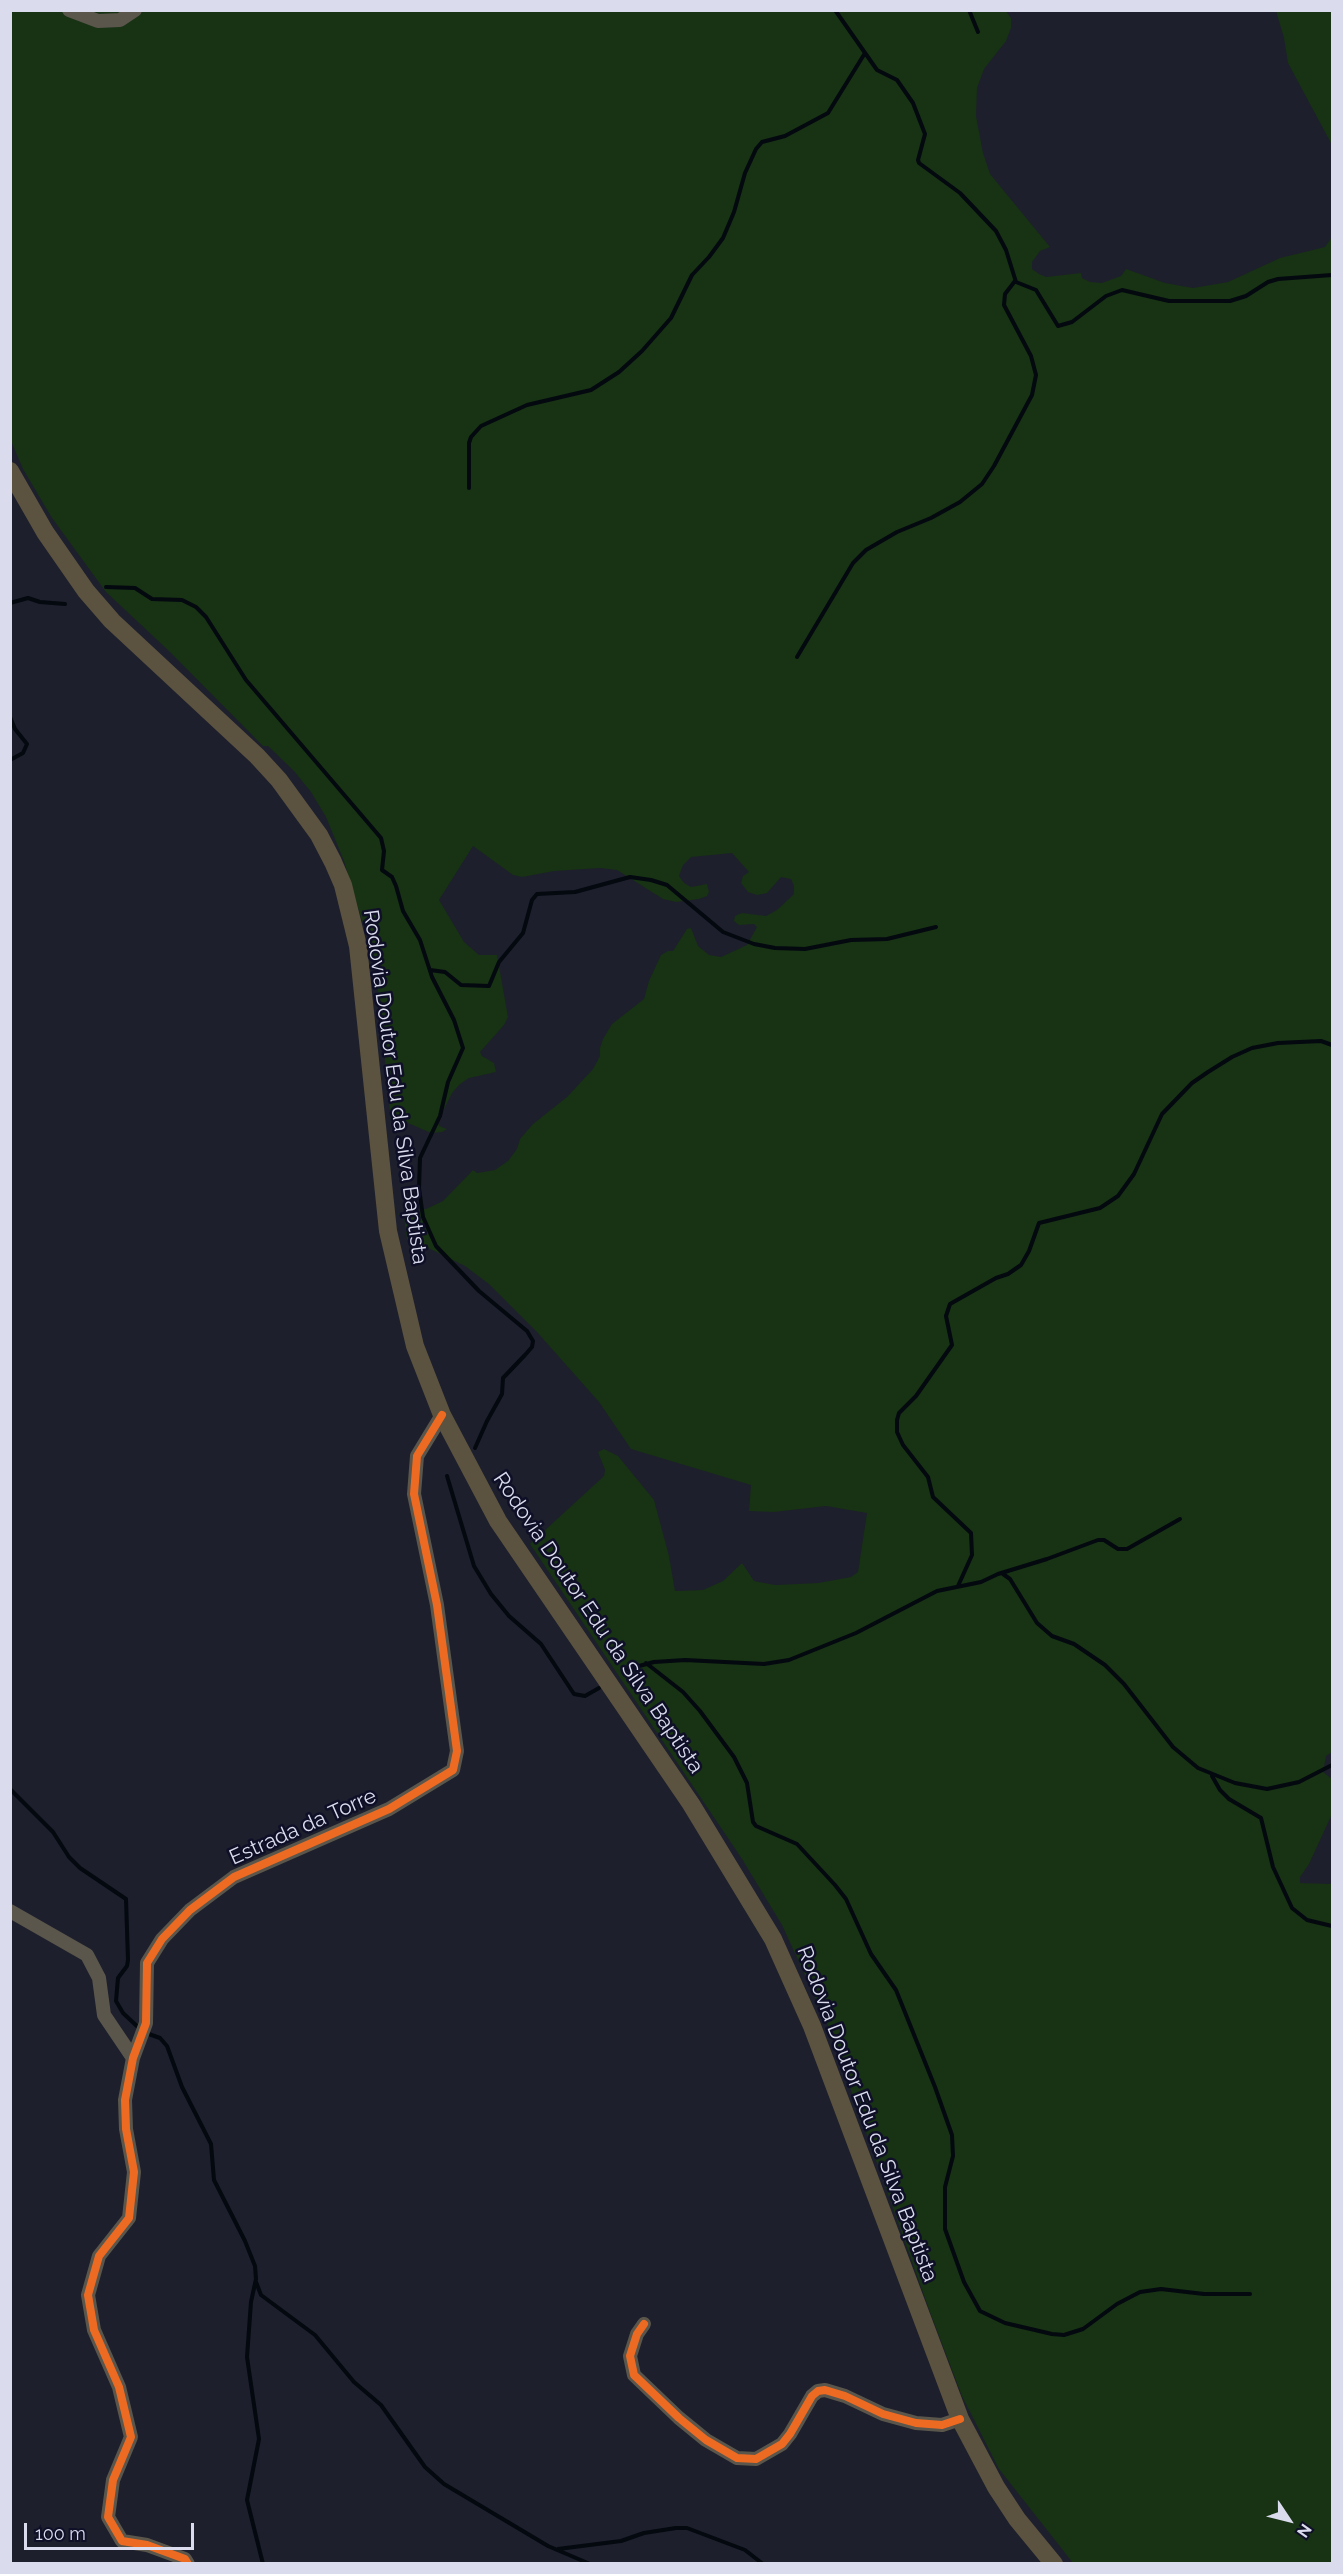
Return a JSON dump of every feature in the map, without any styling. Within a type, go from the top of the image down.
[{"type":"main road","name":"Rodovia Doutor Edu da Silva Baptista","points":[[10,471],[45,532],[86,591],[112,621],[272,772],[319,834],[333,862],[343,885],[358,946],[388,1231],[415,1346],[442,1415],[498,1521],[692,1804],[773,1939],[812,2025],[960,2419],[996,2487],[1017,2519],[1054,2564]]},
{"type":"street","points":[[69,10],[98,21],[120,20],[135,10]]},
{"type":"street","name":"Estrada da Torre","points":[[188,2564],[185,2559],[147,2545],[122,2541],[108,2517],[113,2480],[131,2437],[119,2387],[94,2330],[88,2295],[99,2256],[129,2217],[134,2172],[126,2128],[125,2100],[133,2058],[145,2029],[147,1964],[162,1939],[190,1910],[234,1877],[389,1809],[453,1770],[457,1751],[437,1605],[414,1494],[417,1456],[442,1415]]},
{"type":"street","points":[[10,1911],[87,1955],[99,1978],[104,2015],[133,2058]]},
{"type":"street","points":[[644,2324],[637,2334],[630,2356],[634,2375],[706,2440],[738,2458],[756,2459],[782,2444],[812,2396],[818,2391],[825,2390],[845,2396],[883,2414],[916,2423],[942,2425],[960,2419]]},
{"type":"green space","points":[[11,11],[1006,11],[1011,18],[1011,28],[1006,41],[984,69],[977,88],[976,116],[983,153],[990,174],[1050,247],[1040,251],[1032,262],[1032,269],[1039,274],[1046,277],[1081,273],[1082,278],[1090,282],[1102,283],[1121,276],[1126,269],[1165,283],[1193,288],[1228,282],[1280,258],[1325,247],[1332,237],[1332,1752],[1326,1756],[1323,1772],[1332,1779],[1332,1814],[1309,1864],[1300,1877],[1300,1883],[1332,1884],[1332,2563],[1073,2563],[999,2469],[962,2396],[827,2023],[782,1925],[742,1859],[530,1544],[604,1476],[605,1470],[598,1452],[604,1449],[618,1456],[654,1500],[669,1556],[675,1591],[703,1590],[723,1581],[742,1563],[754,1581],[775,1585],[818,1583],[851,1577],[858,1572],[867,1513],[826,1506],[774,1512],[749,1511],[751,1485],[631,1449],[599,1402],[536,1331],[489,1284],[465,1266],[412,1240],[407,1240],[404,1217],[397,1214],[426,1209],[443,1201],[473,1170],[477,1173],[495,1170],[508,1161],[517,1149],[520,1139],[533,1124],[567,1097],[593,1069],[600,1056],[603,1039],[612,1024],[644,999],[649,981],[661,955],[673,951],[687,929],[691,928],[698,946],[709,955],[721,957],[747,945],[757,927],[754,924],[739,925],[734,921],[735,916],[742,913],[766,916],[777,910],[794,894],[791,879],[781,877],[767,893],[757,895],[748,892],[741,883],[743,876],[749,872],[732,853],[691,857],[683,865],[679,876],[691,887],[707,884],[709,892],[707,896],[699,899],[676,902],[663,899],[617,870],[600,868],[554,871],[522,877],[513,875],[473,846],[439,900],[464,942],[479,955],[497,955],[508,1017],[504,1025],[480,1052],[482,1056],[494,1063],[496,1072],[469,1078],[460,1084],[452,1093],[438,1121],[439,1126],[447,1129],[442,1132],[431,1133],[401,1120],[391,1121],[376,970],[369,926],[362,921],[344,861],[326,817],[311,792],[294,771],[268,746],[263,746],[170,652],[106,592],[52,518],[23,469],[11,441]]},
{"type":"green space","points":[[1276,11],[1332,11],[1332,145],[1288,63]]},
{"type":"waterway","points":[[835,10],[877,70],[897,80],[913,103],[925,134],[919,163],[960,193],[996,231],[1006,250],[1016,282],[1036,290],[1058,326],[1072,322],[1106,296],[1122,290],[1169,301],[1230,301],[1246,296],[1268,282],[1278,279],[1332,275]]},
{"type":"waterway","points":[[969,10],[978,32]]},
{"type":"waterway","points":[[469,488],[469,443],[471,437],[481,426],[527,405],[591,390],[619,372],[642,351],[671,318],[692,275],[723,238],[734,212],[745,173],[756,149],[762,142],[785,136],[828,113],[865,53]]},
{"type":"waterway","points":[[797,657],[853,563],[866,550],[897,532],[931,518],[960,502],[982,484],[994,466],[1032,395],[1036,375],[1031,356],[1004,305],[1005,294],[1015,281]]},
{"type":"waterway","points":[[106,587],[135,588],[152,599],[182,600],[196,607],[206,617],[246,680],[381,838],[384,851],[382,870],[392,877],[403,911],[420,940],[432,977],[454,1020],[463,1048],[448,1082],[440,1116],[420,1158],[419,1188],[423,1217],[436,1246],[479,1291],[527,1331],[533,1341],[532,1347],[503,1378],[502,1394],[475,1448]]},
{"type":"waterway","points":[[10,603],[28,598],[40,602],[65,604]]},
{"type":"waterway","points":[[10,717],[15,729],[27,744],[23,753],[10,760]]},
{"type":"waterway","points":[[430,970],[445,972],[461,985],[489,986],[499,962],[523,933],[532,900],[537,894],[575,892],[630,877],[667,885],[723,932],[754,944],[775,948],[805,949],[851,940],[887,939],[936,927]]},
{"type":"waterway","points":[[958,1586],[972,1555],[971,1533],[933,1497],[928,1477],[903,1445],[897,1432],[899,1413],[916,1396],[952,1345],[946,1316],[950,1304],[1021,1265],[1029,1251],[1039,1223],[1100,1208],[1118,1196],[1134,1174],[1162,1114],[1192,1083],[1208,1072],[1252,1048],[1278,1043],[1321,1041],[1332,1045]]},
{"type":"waterway","points":[[447,1476],[474,1566],[491,1594],[509,1616],[541,1644],[574,1694],[585,1696],[599,1688]]},
{"type":"waterway","points":[[624,1670],[654,1662],[685,1660],[764,1664],[789,1660],[856,1633],[937,1591],[981,1582],[1098,1540],[1104,1540],[1118,1549],[1127,1549],[1180,1519]]},
{"type":"waterway","points":[[1003,1574],[1010,1579],[1037,1623],[1052,1636],[1074,1644],[1105,1665],[1124,1684],[1173,1747],[1198,1768],[1235,1783],[1267,1789],[1299,1782],[1332,1765]]},
{"type":"waterway","points":[[646,1663],[683,1692],[734,1757],[747,1783],[753,1822],[756,1826],[797,1844],[846,1899],[871,1954],[896,1990],[952,2135],[953,2156],[945,2187],[945,2229],[964,2282],[980,2311],[1005,2323],[1064,2335],[1083,2329],[1117,2304],[1140,2292],[1161,2289],[1204,2294],[1250,2294]]},
{"type":"waterway","points":[[1212,1776],[1220,1790],[1229,1799],[1261,1818],[1273,1867],[1292,1908],[1307,1920],[1332,1926]]},
{"type":"waterway","points":[[10,1789],[53,1832],[69,1857],[80,1868],[126,1899],[128,1960],[127,1966],[118,1978],[116,2001],[123,2013],[140,2029]]},
{"type":"waterway","points":[[146,2033],[160,2038],[167,2046],[182,2087],[211,2144],[214,2180],[255,2266],[256,2279],[251,2302],[247,2357],[259,2439],[247,2500],[263,2564]]},
{"type":"waterway","points":[[256,2282],[261,2295],[315,2335],[354,2382],[381,2405],[425,2467],[444,2484],[548,2546],[590,2564]]},
{"type":"waterway","points":[[558,2549],[621,2541],[644,2533],[687,2528],[745,2550],[763,2564]]},
{"type":"cycle path","points":[[188,2564],[185,2559],[147,2545],[122,2541],[108,2517],[113,2480],[131,2437],[119,2387],[94,2330],[88,2295],[99,2256],[129,2218],[134,2172],[126,2129],[125,2100],[133,2058],[146,2023],[147,1963],[162,1939],[190,1910],[234,1877],[389,1809],[453,1770],[457,1751],[437,1605],[414,1494],[417,1456],[442,1415]]},
{"type":"cycle path","points":[[644,2324],[637,2334],[630,2356],[634,2375],[706,2440],[737,2458],[756,2459],[782,2444],[812,2396],[818,2391],[825,2390],[845,2396],[883,2414],[916,2423],[942,2425],[960,2419]]}]
